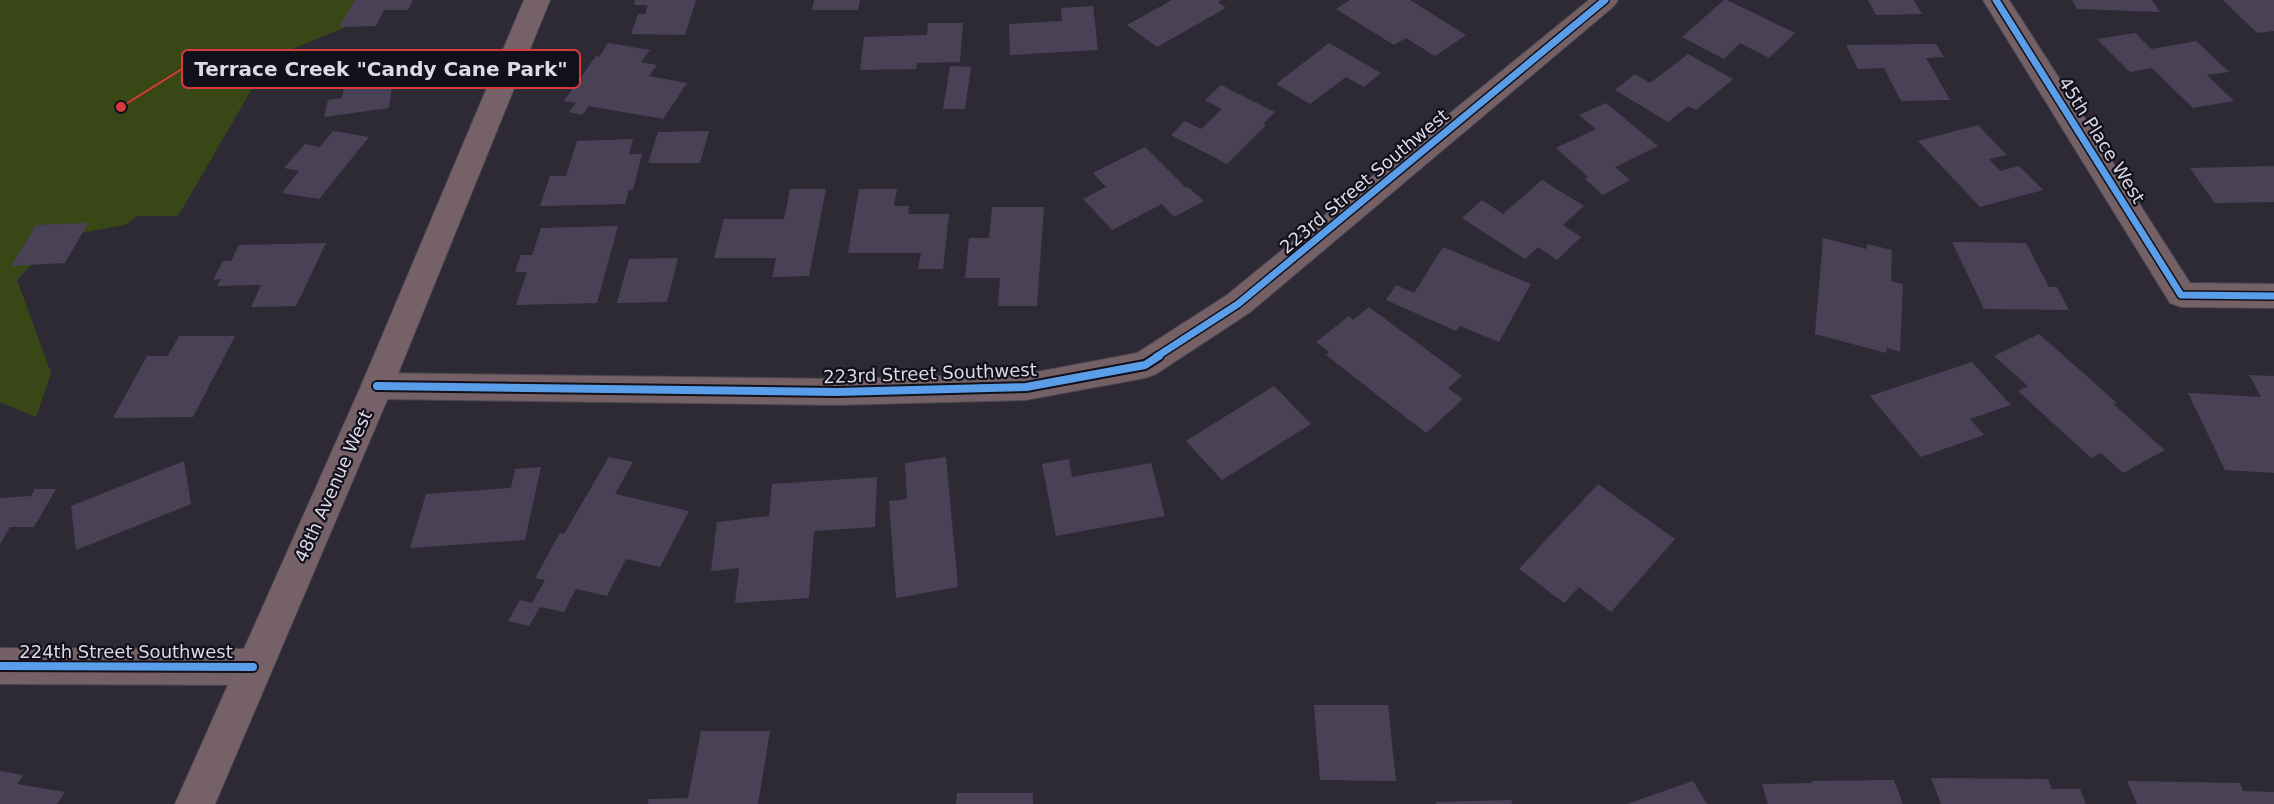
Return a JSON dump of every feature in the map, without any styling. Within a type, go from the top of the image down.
[{"type":"main road","name":"48th Avenue West","points":[[195,804],[377,386],[537,0]]},
{"type":"street","name":"223rd Street Southwest","points":[[377,386],[837,393],[1026,387],[1145,365],[1238,304],[1605,0]]},
{"type":"street","name":"45th Place West","points":[[1996,0],[2181,295],[2274,296]]},
{"type":"street","name":"224th Street Southwest","points":[[0,666],[253,667]]},
{"type":"green space","points":[[0,0],[360,0],[351,25],[270,58],[178,216],[137,216],[125,225],[58,237],[17,280],[51,373],[36,417],[0,402]]},
{"type":"building","points":[[355,0],[413,0],[408,10],[384,10],[376,26],[339,27]]},
{"type":"building","points":[[635,0],[696,0],[685,35],[631,34],[638,14],[645,14],[648,5],[634,5]]},
{"type":"building","points":[[814,0],[860,0],[858,10],[812,10]]},
{"type":"building","points":[[1172,0],[1222,0],[1218,2],[1226,8],[1157,47],[1127,25]]},
{"type":"building","points":[[1350,0],[1410,0],[1466,35],[1435,56],[1406,38],[1394,45],[1336,9]]},
{"type":"building","points":[[1724,0],[1795,33],[1769,58],[1740,43],[1724,59],[1682,37]]},
{"type":"building","points":[[1868,0],[1914,0],[1922,14],[1876,15]]},
{"type":"building","points":[[2072,0],[2152,0],[2160,12],[2077,9]]},
{"type":"building","points":[[2223,0],[2274,0],[2274,31],[2257,33]]},
{"type":"building","points":[[1093,6],[1098,50],[1010,55],[1009,24],[1062,21],[1061,8]]},
{"type":"building","points":[[928,23],[963,23],[960,62],[917,63],[916,69],[860,70],[864,37],[927,35]]},
{"type":"building","points":[[2135,33],[2151,49],[2196,41],[2229,72],[2207,75],[2234,101],[2193,108],[2152,68],[2130,72],[2097,39]]},
{"type":"building","points":[[608,43],[650,50],[641,62],[657,65],[649,76],[687,83],[663,119],[589,106],[582,115],[569,112],[576,103],[564,101]]},
{"type":"building","points":[[1329,43],[1381,73],[1364,87],[1346,77],[1310,104],[1276,84]]},
{"type":"building","points":[[1936,44],[1944,57],[1926,58],[1950,100],[1901,101],[1884,68],[1858,69],[1846,45]]},
{"type":"building","points":[[397,52],[389,108],[324,117],[328,100],[342,98],[349,59]]},
{"type":"building","points":[[1688,54],[1733,79],[1696,110],[1688,106],[1668,122],[1615,90],[1635,74],[1650,83]]},
{"type":"building","points":[[950,66],[971,67],[965,109],[943,109]]},
{"type":"building","points":[[1221,85],[1275,112],[1263,124],[1266,125],[1227,164],[1171,135],[1185,121],[1201,129],[1222,109],[1205,100]]},
{"type":"building","points":[[1606,103],[1658,146],[1615,167],[1630,180],[1603,195],[1585,179],[1588,177],[1556,148],[1596,129],[1579,115]]},
{"type":"building","points":[[1978,125],[2007,155],[1989,159],[2000,171],[2019,166],[2043,190],[1980,207],[1918,141]]},
{"type":"building","points":[[333,131],[369,137],[319,199],[282,193],[299,171],[284,168],[305,144],[320,147]]},
{"type":"building","points":[[709,131],[700,163],[648,163],[658,132]]},
{"type":"building","points":[[633,139],[629,154],[642,154],[633,190],[629,190],[625,204],[540,206],[550,176],[566,176],[577,141]]},
{"type":"building","points":[[1145,147],[1186,188],[1188,187],[1204,201],[1174,217],[1162,204],[1112,230],[1083,199],[1106,187],[1093,173]]},
{"type":"building","points":[[2274,166],[2274,202],[2215,203],[2190,168]]},
{"type":"building","points":[[1542,180],[1584,206],[1563,225],[1581,237],[1557,260],[1538,247],[1525,259],[1462,218],[1482,200],[1503,214]]},
{"type":"building","points":[[790,189],[826,189],[809,276],[772,277],[776,258],[714,258],[724,219],[784,219]]},
{"type":"building","points":[[859,189],[897,189],[894,206],[909,206],[908,214],[949,214],[943,269],[918,269],[921,253],[848,253]]},
{"type":"building","points":[[992,207],[1044,207],[1037,306],[998,306],[1000,278],[965,278],[969,238],[989,238]]},
{"type":"building","points":[[88,223],[65,263],[11,266],[36,225]]},
{"type":"building","points":[[618,226],[597,303],[516,305],[527,272],[515,272],[521,255],[532,255],[541,228]]},
{"type":"building","points":[[1823,238],[1867,249],[1867,244],[1892,250],[1891,281],[1903,284],[1900,352],[1887,348],[1886,353],[1815,334]]},
{"type":"building","points":[[1952,242],[2026,243],[2049,287],[2057,287],[2069,310],[1984,309]]},
{"type":"building","points":[[326,243],[296,306],[251,307],[261,285],[217,286],[221,279],[213,280],[223,261],[231,261],[239,245]]},
{"type":"building","points":[[1443,247],[1531,284],[1499,342],[1460,326],[1456,331],[1386,300],[1396,285],[1414,293]]},
{"type":"building","points":[[678,258],[667,302],[617,303],[629,259]]},
{"type":"building","points":[[1369,307],[1462,376],[1448,388],[1463,399],[1426,433],[1326,355],[1329,352],[1316,342],[1349,316],[1353,320]]},
{"type":"building","points":[[2039,334],[2117,403],[2113,404],[2165,450],[2123,473],[2101,453],[2091,458],[2018,391],[2028,386],[1994,356]]},
{"type":"building","points":[[179,336],[235,336],[193,417],[113,418],[147,356],[168,356]]},
{"type":"building","points":[[1972,362],[2011,405],[1970,419],[1984,435],[1921,457],[1870,396]]},
{"type":"building","points":[[2249,375],[2274,376],[2274,473],[2225,470],[2188,393],[2261,397]]},
{"type":"building","points":[[1274,386],[1311,424],[1222,480],[1186,441]]},
{"type":"building","points":[[609,457],[633,462],[615,494],[689,511],[660,567],[626,559],[607,596],[576,589],[564,612],[540,607],[529,626],[508,621],[520,600],[532,603],[545,580],[535,578],[560,533],[564,534]]},
{"type":"building","points":[[946,457],[958,587],[896,598],[889,501],[907,499],[905,463]]},
{"type":"building","points":[[1069,459],[1072,477],[1151,463],[1165,516],[1056,536],[1042,464]]},
{"type":"building","points":[[184,461],[191,504],[76,550],[71,506]]},
{"type":"building","points":[[541,467],[525,540],[410,548],[426,494],[511,488],[515,469]]},
{"type":"building","points":[[877,477],[875,527],[814,531],[809,598],[735,603],[739,568],[711,571],[717,522],[769,516],[772,484]]},
{"type":"building","points":[[1598,484],[1675,539],[1611,612],[1579,587],[1564,603],[1519,569]]},
{"type":"building","points":[[35,489],[56,489],[34,527],[10,527],[0,544],[0,498],[31,496]]},
{"type":"building","points":[[1314,705],[1388,705],[1396,781],[1320,780]]},
{"type":"building","points":[[701,731],[770,731],[758,804],[648,804],[649,799],[688,798]]},
{"type":"building","points":[[0,771],[23,775],[17,784],[65,792],[57,804],[0,804]]},
{"type":"building","points":[[1931,778],[2048,779],[2052,789],[2080,789],[2086,804],[1941,804]]},
{"type":"building","points":[[1894,780],[1903,804],[1768,804],[1762,784],[1812,783],[1811,781]]},
{"type":"building","points":[[1693,781],[1707,804],[1627,804]]},
{"type":"building","points":[[2127,781],[2240,783],[2243,791],[2274,792],[2274,804],[2137,804]]},
{"type":"building","points":[[957,793],[1033,793],[1033,804],[956,804]]},
{"type":"building","points":[[1511,800],[1512,804],[1436,804],[1436,802]]},
{"type":"cycle path","points":[[377,386],[837,392],[1026,387],[1145,365],[1238,304],[1605,0]]},
{"type":"cycle path","points":[[1996,0],[2181,295],[2274,296]]},
{"type":"cycle path","points":[[0,666],[253,667]]},
{"type":"place","name":"Terrace Creek \"Candy Cane Park\"","points":[[121,107]]}]
